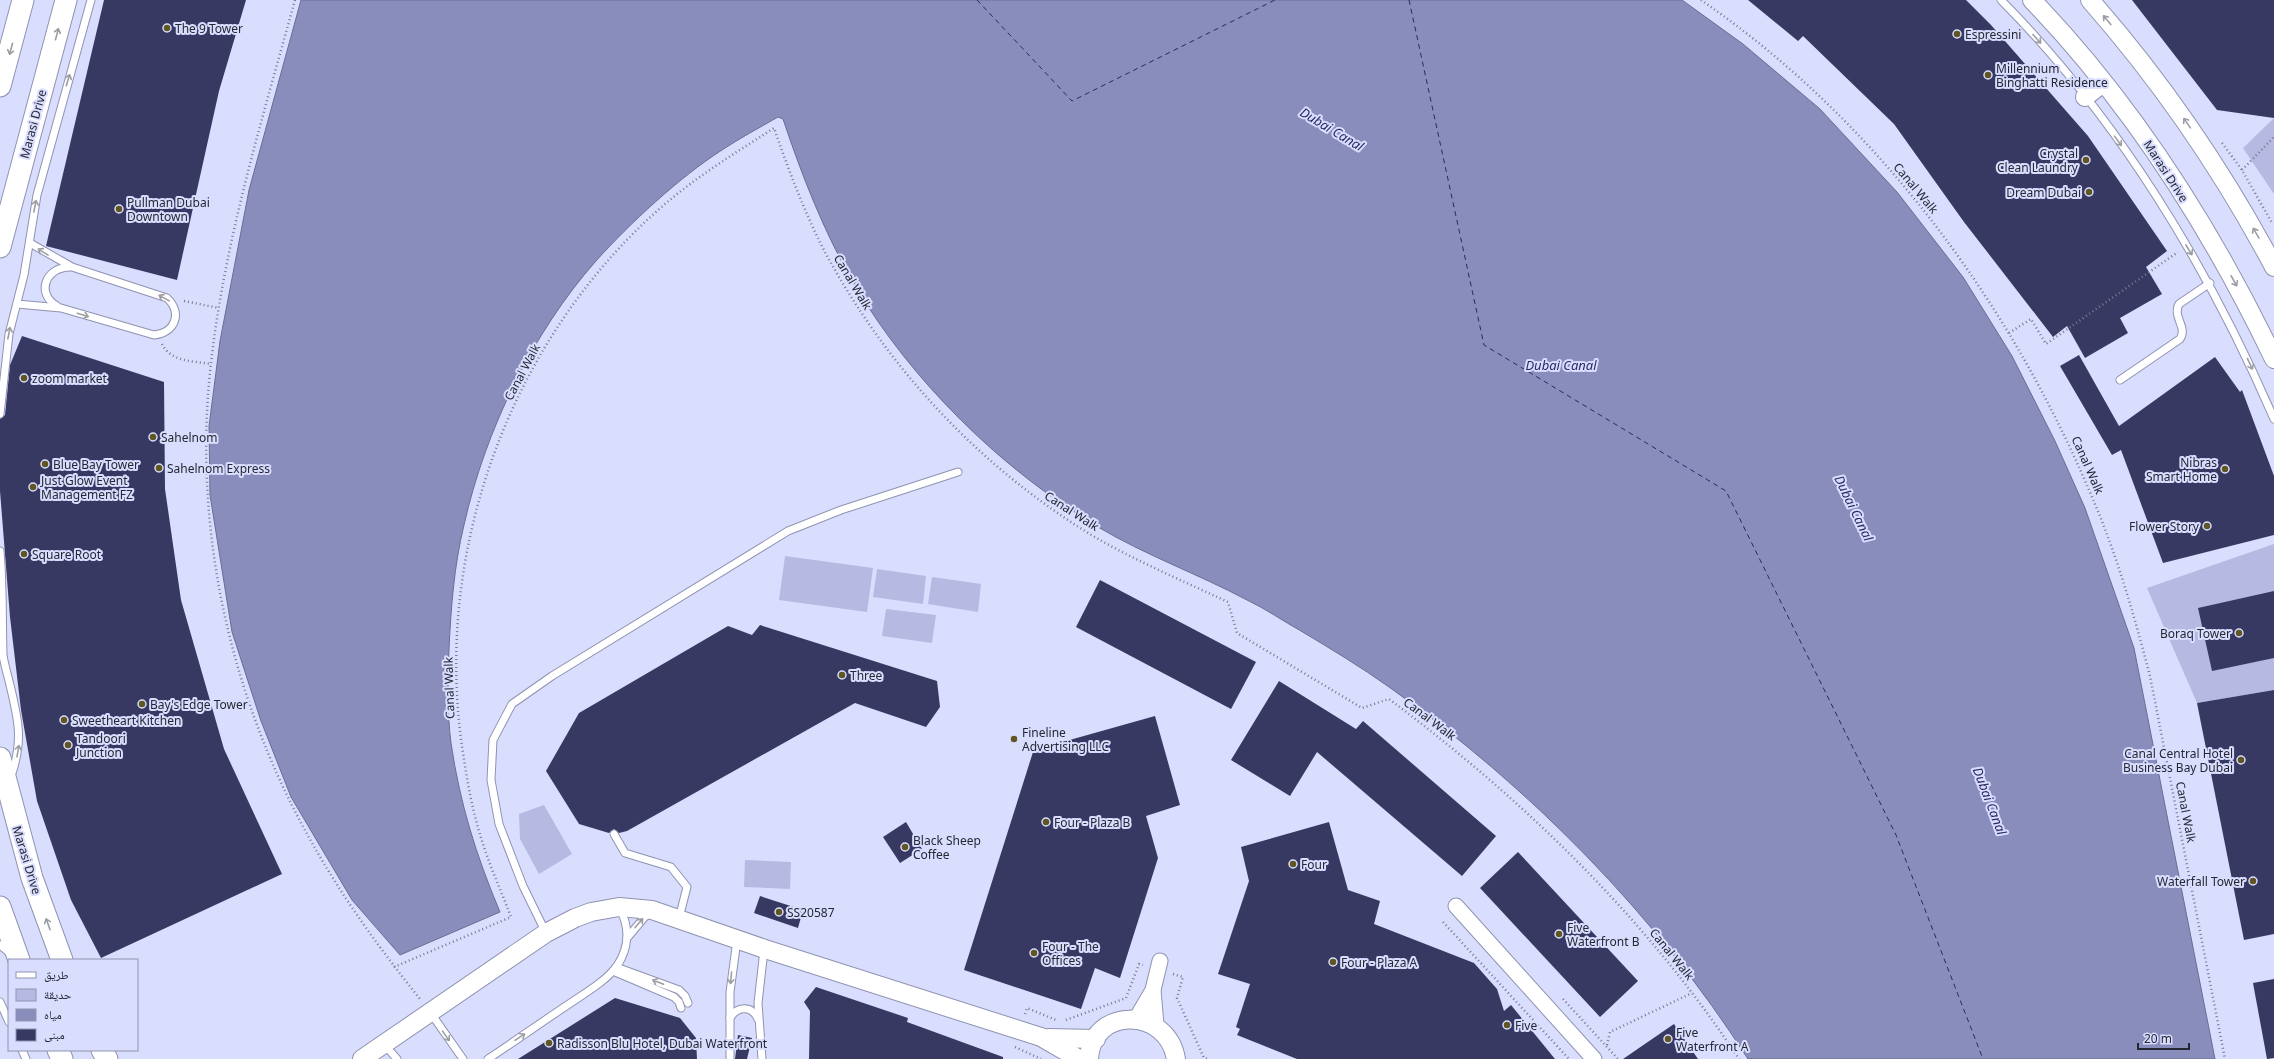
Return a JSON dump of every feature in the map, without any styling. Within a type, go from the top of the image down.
[{"type":"main road","points":[[2,78],[23,0]]},
{"type":"main road","name":"Marasi Drive","points":[[0,247],[66,0]]},
{"type":"main road","name":"Marasi Drive","points":[[0,758],[6,788],[32,878],[62,959]]},
{"type":"main road","points":[[0,907],[19,959]]},
{"type":"street","name":"Marasi Drive","points":[[2032,0],[2104,83],[2175,183],[2233,279],[2274,359]]},
{"type":"street","points":[[2090,0],[2142,62],[2196,136],[2234,196],[2274,267]]},
{"type":"street","points":[[2086,97],[2104,83]]},
{"type":"street","points":[[1456,906],[1600,1055]]},
{"type":"street","points":[[362,1059],[546,933],[575,918],[620,907],[652,910],[679,918],[764,949],[1041,1037],[1068,1040],[1096,1039]]},
{"type":"street","points":[[1156,1025],[1154,990],[1160,961]]},
{"type":"street","points":[[1136,1019],[1154,990]]},
{"type":"street","points":[[1089,1059],[1096,1039],[1105,1028],[1115,1023],[1136,1019],[1156,1025],[1171,1041],[1176,1059]]},
{"type":"street","points":[[1041,1037],[1079,1059]]},
{"type":"lane","points":[[0,414],[6,355],[30,243],[42,177],[91,0]]},
{"type":"lane","points":[[2001,0],[2048,50],[2086,97],[2121,145],[2187,246],[2210,283],[2240,342],[2274,419]]},
{"type":"lane","points":[[17,304],[61,308],[148,334],[161,335],[172,328],[175,322],[175,309],[167,298],[72,267],[51,257],[30,243]]},
{"type":"lane","points":[[61,308],[51,302],[46,293],[46,282],[51,272],[61,267],[72,267]]},
{"type":"lane","points":[[2120,380],[2180,339],[2183,331],[2177,318],[2177,308],[2179,304],[2210,283]]},
{"type":"lane","points":[[546,933],[523,886],[499,824],[491,780],[493,740],[512,704],[552,676],[788,531],[841,510],[958,472]]},
{"type":"lane","points":[[0,551],[3,589],[3,656],[19,723],[20,737],[19,751],[6,788]]},
{"type":"lane","points":[[614,834],[625,853],[671,867],[687,887],[679,918]]},
{"type":"lane","points":[[488,1059],[595,986],[614,969],[624,953],[627,938],[626,922],[620,907]]},
{"type":"lane","points":[[627,938],[652,910]]},
{"type":"lane","points":[[730,1059],[730,992],[737,940]]},
{"type":"lane","points":[[0,945],[18,959]]},
{"type":"lane","points":[[762,1059],[758,1021],[759,985],[764,949]]},
{"type":"lane","points":[[614,969],[674,998],[684,1006]]},
{"type":"lane","points":[[0,1002],[8,1020]]},
{"type":"lane","points":[[730,1019],[734,1012],[741,1008],[749,1009],[756,1014],[758,1021]]},
{"type":"lane","points":[[430,1012],[463,1059]]},
{"type":"lane","points":[[384,1043],[397,1059]]},
{"type":"path","points":[[295,0],[243,189],[229,248],[219,308],[211,364],[207,446],[211,529],[224,610],[245,690],[274,768],[311,841],[339,888],[394,967],[430,1012]]},
{"type":"path","name":"Canal Walk","points":[[1701,0],[1749,36],[1787,68],[1859,136],[1892,173],[1937,228],[1978,285],[2009,333],[2040,386],[2090,492],[2115,556],[2134,616],[2150,676],[2225,1059]]},
{"type":"path","name":"Canal Walk","points":[[394,967],[512,917],[483,843],[472,801],[459,721],[456,670],[462,583],[469,540],[493,455],[510,415],[551,338],[603,267],[632,235],[664,205],[698,177],[774,128],[807,213],[847,291],[897,363],[925,397],[982,454],[1021,487],[1094,536],[1132,557],[1228,602],[1237,633],[1362,708],[1389,699],[1438,736],[1480,770],[1560,843],[1634,922],[1692,993],[1739,1059]]},
{"type":"path","points":[[2242,170],[2274,137]]},
{"type":"path","points":[[2009,333],[2031,319],[2046,344],[2187,246]]},
{"type":"path","points":[[167,298],[219,308]]},
{"type":"path","points":[[161,335],[166,351],[172,356],[211,364]]},
{"type":"path","points":[[1443,922],[1569,1059]]},
{"type":"path","points":[[1600,1055],[1610,1032],[1692,993]]},
{"type":"green space","points":[[2274,118],[2274,194],[2243,148]]},
{"type":"green space","points":[[2274,544],[2274,690],[2197,703],[2147,588]]},
{"type":"green space","points":[[785,556],[873,568],[867,612],[779,600]]},
{"type":"green space","points":[[877,569],[926,576],[923,604],[873,597]]},
{"type":"green space","points":[[932,577],[981,584],[978,612],[928,604]]},
{"type":"green space","points":[[886,609],[936,615],[932,643],[882,636]]},
{"type":"green space","points":[[544,805],[572,854],[539,874],[520,839],[519,814]]},
{"type":"green space","points":[[745,860],[791,862],[790,889],[744,887]]},
{"type":"water","name":"Dubai Canal","points":[[301,0],[1682,0],[1743,44],[1820,109],[1897,192],[1963,277],[2012,356],[2055,441],[2085,508],[2134,648],[2215,1059],[1748,1059],[1712,1005],[1631,904],[1540,810],[1492,767],[1389,687],[1335,651],[1268,611],[1134,547],[1098,527],[1062,504],[1027,479],[961,420],[903,355],[877,320],[854,284],[823,224],[798,162],[783,119],[778,117],[743,137],[689,173],[656,201],[609,246],[573,289],[552,319],[514,384],[498,419],[473,490],[458,556],[451,618],[448,696],[451,743],[464,808],[476,850],[500,912],[400,955],[352,900],[291,797],[261,721],[232,632],[210,495],[209,426],[220,341],[249,190]]},
{"type":"building","points":[[104,0],[246,0],[219,91],[177,280],[46,246]]},
{"type":"building","points":[[1748,0],[1966,0],[1991,25],[2088,136],[2167,251],[2146,267],[2162,294],[2120,318],[2128,333],[2085,358],[2067,326],[2053,337],[1964,222],[1894,124],[1803,36],[1798,41]]},
{"type":"building","points":[[2132,0],[2274,0],[2274,118],[2217,110]]},
{"type":"building","points":[[22,336],[164,382],[165,489],[181,600],[224,749],[282,874],[101,958],[71,900],[37,801],[21,710],[10,617],[0,491],[0,419],[5,415],[10,365]]},
{"type":"building","points":[[2079,355],[2119,426],[2215,357],[2240,392],[2242,390],[2274,476],[2274,535],[2163,563],[2121,450],[2112,455],[2060,366]]},
{"type":"building","points":[[1100,580],[1256,662],[1231,709],[1076,627]]},
{"type":"building","name":"Boraq Tower","points":[[2274,591],[2274,658],[2212,671],[2198,608]]},
{"type":"building","points":[[760,625],[937,681],[940,707],[926,727],[855,703],[627,831],[619,833],[614,829],[609,833],[579,824],[546,771],[579,713],[728,626],[752,635]]},
{"type":"building","points":[[1279,681],[1356,729],[1363,721],[1496,836],[1462,876],[1317,752],[1290,796],[1231,760]]},
{"type":"building","name":"Canal Central Hotel Business Bay Dubai","points":[[2274,690],[2274,934],[2244,940],[2197,703]]},
{"type":"building","points":[[1155,716],[1180,805],[1146,816],[1158,858],[1120,978],[1095,968],[1081,1009],[964,970],[1033,752],[1046,744],[1066,741]]},
{"type":"building","points":[[906,822],[922,849],[900,863],[883,837]]},
{"type":"building","points":[[1329,822],[1348,890],[1380,901],[1374,924],[1474,963],[1497,989],[1504,1011],[1511,1005],[1555,1059],[1297,1059],[1237,1035],[1240,1029],[1236,1027],[1250,984],[1218,974],[1249,881],[1241,847]]},
{"type":"building","name":"Five Waterfront B","points":[[1518,852],[1638,981],[1600,1017],[1480,888]]},
{"type":"building","name":"SS20587","points":[[760,896],[803,910],[798,928],[754,913]]},
{"type":"building","points":[[2274,979],[2274,1058],[2267,1059],[2253,983]]},
{"type":"building","points":[[816,987],[908,1018],[907,1022],[1003,1057],[1003,1059],[809,1059],[810,1011],[804,1002]]},
{"type":"building","points":[[615,998],[680,1018],[696,1038],[697,1059],[518,1059]]},
{"type":"building","name":"Five Waterfront A","points":[[1674,1024],[1698,1059],[1623,1059]]},
{"type":"building","points":[[738,1035],[752,1038],[747,1059],[735,1059]]},
{"type":"ferry route","points":[[977,0],[1072,101],[1275,0]]},
{"type":"ferry route","points":[[1409,0],[1484,345],[1726,491],[1896,835],[1983,1059]]},
{"type":"place","name":"The 9 Tower","points":[[167,28]]},
{"type":"place","name":"Espressini","points":[[1957,34]]},
{"type":"place","name":"Millennium Binghatti Residence","points":[[1988,75]]},
{"type":"place","name":"Crystal Clean Laundry","points":[[2086,160]]},
{"type":"place","name":"Dream Dubai","points":[[2089,192]]},
{"type":"place","name":"Pullman Dubai Downtown","points":[[119,209]]},
{"type":"place","name":"zoom market","points":[[24,378]]},
{"type":"place","name":"Sahelnom","points":[[153,437]]},
{"type":"place","name":"Blue Bay Tower","points":[[45,464]]},
{"type":"place","name":"Sahelnom Express","points":[[159,468]]},
{"type":"place","name":"Nibras Smart Home","points":[[2225,469]]},
{"type":"place","name":"Just Glow Event Management FZ","points":[[33,487]]},
{"type":"place","name":"Flower Story","points":[[2207,526]]},
{"type":"place","name":"Square Root","points":[[24,554]]},
{"type":"place","name":"Boraq Tower","points":[[2239,633]]},
{"type":"place","name":"Three","points":[[842,675]]},
{"type":"place","name":"Bay's Edge Tower","points":[[142,704]]},
{"type":"place","name":"Sweetheart Kitchen","points":[[64,720]]},
{"type":"place","name":"Fineline Advertising LLC","points":[[1014,739]]},
{"type":"place","name":"Tandoori Junction","points":[[68,745]]},
{"type":"place","name":"Canal Central Hotel Business Bay Dubai","points":[[2241,760]]},
{"type":"place","name":"Four - Plaza B","points":[[1046,822]]},
{"type":"place","name":"Black Sheep Coffee","points":[[905,847]]},
{"type":"place","name":"Four","points":[[1293,864]]},
{"type":"place","name":"Waterfall Tower","points":[[2253,881]]},
{"type":"place","name":"SS20587","points":[[779,912]]},
{"type":"place","name":"Five Waterfront B","points":[[1559,934]]},
{"type":"place","name":"Four - The Offices","points":[[1034,953]]},
{"type":"place","name":"Four - Plaza A","points":[[1333,962]]},
{"type":"place","name":"Five","points":[[1507,1025]]},
{"type":"place","name":"Five Waterfront A","points":[[1668,1039]]},
{"type":"place","name":"Radisson Blu Hotel, Dubai Waterfront","points":[[549,1043]]}]
